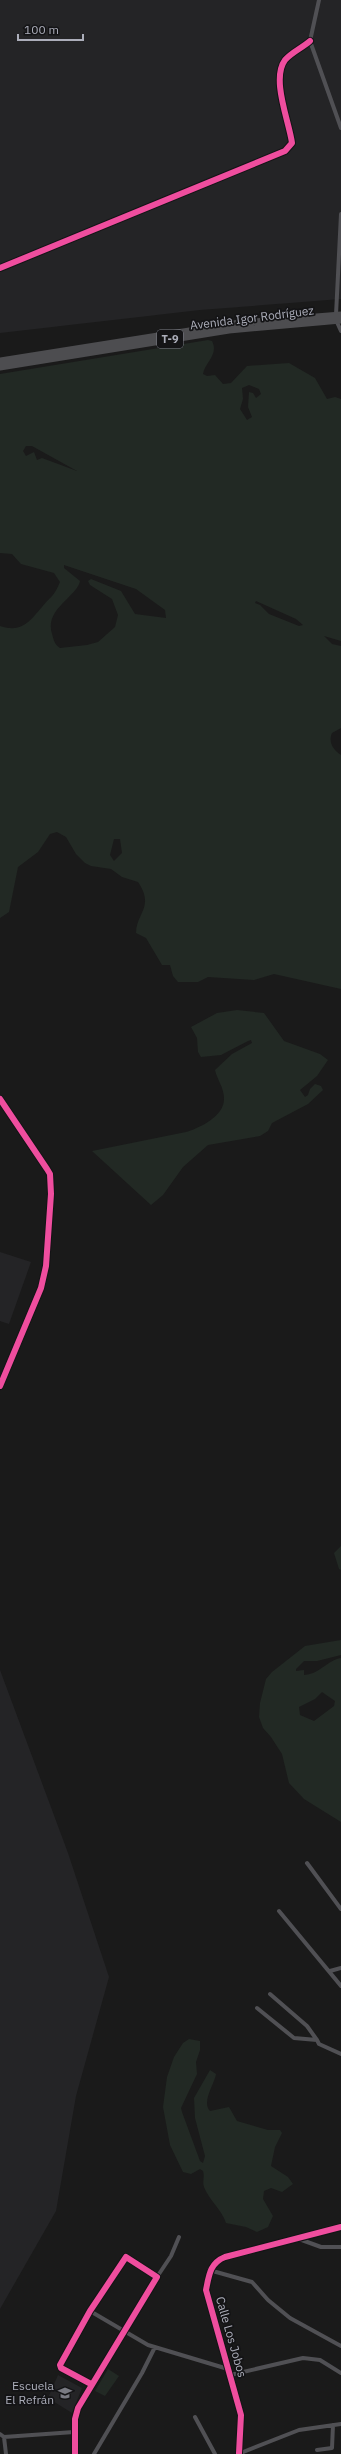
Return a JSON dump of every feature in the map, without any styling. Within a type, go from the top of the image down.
[{"type":"highway","name":"Avenida Igor Rodríguez","points":[[0,361],[240,323],[338,317]]},
{"type":"highway","name":"Avenida Igor Rodríguez","points":[[0,367],[230,330],[338,317]]},
{"type":"street","points":[[319,0],[310,41],[341,128]]},
{"type":"street","points":[[0,268],[285,150],[292,143],[280,85],[280,72],[285,61],[310,41]]},
{"type":"street","points":[[341,214],[338,317],[341,329]]},
{"type":"street","points":[[0,1099],[50,1174],[51,1226],[41,1288],[0,1386]]},
{"type":"street","points":[[308,1863],[341,1909]]},
{"type":"street","points":[[279,1912],[308,1949],[330,1971],[341,1986]]},
{"type":"street","points":[[330,1971],[341,1968]]},
{"type":"street","points":[[270,1994],[307,2026],[319,2044],[341,2054]]},
{"type":"street","points":[[256,2008],[294,2038],[317,2040]]},
{"type":"street","points":[[341,2227],[225,2257],[218,2260],[210,2270],[252,2282],[268,2300],[290,2318],[315,2334],[341,2346]]},
{"type":"street","points":[[75,2454],[74,2432],[78,2408],[91,2384],[125,2332],[171,2256],[179,2237]]},
{"type":"street","points":[[298,2239],[321,2247],[341,2247]]},
{"type":"street","points":[[91,2384],[61,2368],[60,2365],[90,2311],[126,2257],[157,2277]]},
{"type":"street","name":"Calle Los Jobos","points":[[210,2270],[206,2290],[241,2415],[239,2454]]},
{"type":"street","points":[[90,2311],[125,2332],[155,2347],[228,2369]]},
{"type":"street","points":[[94,2454],[142,2373],[155,2347]]},
{"type":"street","points":[[230,2375],[303,2358],[320,2360],[341,2373]]},
{"type":"street","points":[[195,2417],[215,2454]]},
{"type":"street","points":[[239,2454],[248,2452],[299,2430],[341,2424]]},
{"type":"street","points":[[317,2450],[332,2448],[333,2425]]},
{"type":"street","points":[[0,2434],[4,2437],[74,2432]]},
{"type":"street","points":[[4,2437],[6,2454]]},
{"type":"shaded area","points":[[0,0],[341,0],[341,299],[200,310],[0,333]]},
{"type":"shaded area","points":[[208,340],[212,341],[214,350],[203,374],[207,376],[215,375],[223,384],[231,383],[247,366],[289,363],[315,378],[327,399],[335,397],[341,399],[341,641],[324,636],[332,644],[341,646],[341,728],[332,733],[331,743],[336,751],[341,755],[341,989],[274,974],[254,980],[208,977],[198,982],[178,982],[173,976],[170,965],[162,965],[146,938],[136,933],[145,904],[143,891],[138,882],[122,877],[111,869],[91,866],[85,863],[76,854],[66,837],[57,832],[50,834],[38,852],[18,867],[9,912],[0,918],[0,626],[14,628],[24,625],[52,596],[60,582],[54,573],[21,564],[12,554],[0,553],[0,374]],"holes":[[[249,385],[259,389],[261,394],[256,398],[253,393],[249,392],[248,407],[252,417],[247,420],[240,409],[243,399],[242,388]],[[26,446],[32,446],[77,471],[42,458],[37,460],[34,452],[26,456],[23,451]],[[64,565],[136,589],[165,610],[166,618],[135,614],[121,591],[91,579],[88,581],[90,585],[112,599],[118,615],[115,627],[98,642],[87,645],[60,648],[55,643],[52,634],[51,625],[53,617],[57,610],[78,587],[80,581],[64,568]],[[256,601],[296,619],[303,625],[299,626],[269,614],[260,605],[255,603]],[[114,839],[120,839],[122,853],[114,861],[110,855]]]},
{"type":"shaded area","points":[[237,1010],[264,1013],[284,1041],[320,1054],[328,1060],[317,1076],[300,1090],[305,1097],[315,1084],[321,1086],[323,1090],[308,1104],[272,1123],[268,1131],[260,1136],[208,1145],[183,1167],[163,1195],[151,1205],[92,1151],[186,1132],[198,1128],[216,1116],[223,1104],[224,1098],[215,1070],[232,1054],[252,1043],[251,1040],[248,1041],[221,1055],[201,1057],[198,1052],[197,1038],[191,1027],[217,1013]]},
{"type":"shaded area","points":[[0,1252],[31,1262],[9,1324],[0,1321]]},
{"type":"shaded area","points":[[341,1546],[341,1570],[339,1569],[334,1553]]},
{"type":"shaded area","points":[[341,1640],[341,1655],[317,1661],[304,1661],[296,1669],[296,1671],[304,1670],[304,1675],[314,1673],[336,1659],[341,1658],[341,1822],[304,1799],[289,1783],[282,1754],[263,1728],[259,1717],[260,1703],[266,1679],[272,1672],[305,1646]],"holes":[[[322,1692],[335,1701],[334,1706],[314,1721],[300,1715],[299,1707],[315,1699]]]},
{"type":"shaded area","points":[[0,1670],[68,1853],[109,1977],[76,2096],[56,2211],[0,2309]]},
{"type":"shaded area","points":[[189,2039],[200,2041],[200,2050],[196,2062],[197,2074],[181,2108],[200,2161],[203,2163],[205,2156],[195,2118],[194,2098],[210,2070],[216,2074],[209,2092],[207,2103],[210,2111],[229,2107],[237,2121],[268,2130],[280,2130],[282,2133],[275,2147],[271,2166],[288,2177],[293,2184],[282,2192],[271,2188],[264,2191],[263,2199],[273,2216],[268,2227],[257,2232],[246,2227],[226,2223],[222,2214],[204,2187],[203,2171],[200,2169],[191,2174],[183,2172],[170,2145],[163,2107],[167,2077],[174,2057],[183,2043]]},
{"type":"shaded area","points":[[108,2369],[119,2376],[105,2396],[95,2391]]},
{"type":"shaded area","name":"Escuela El Refrán","points":[[58,2375],[82,2388],[72,2413],[48,2398]]},
{"type":"cycle path","points":[[0,268],[285,151],[292,143],[280,89],[281,68],[288,57],[310,41]]},
{"type":"cycle path","points":[[0,1099],[50,1174],[51,1194],[46,1266],[41,1288],[0,1386]]},
{"type":"cycle path","points":[[239,2453],[241,2415],[206,2290],[211,2270],[216,2263],[225,2257],[341,2227]]},
{"type":"cycle path","points":[[75,2454],[75,2419],[78,2408],[157,2277],[126,2257],[90,2311],[60,2365],[61,2368],[91,2384]]},
{"type":"place","name":"Escuela El Refrán","points":[[65,2393]]}]
